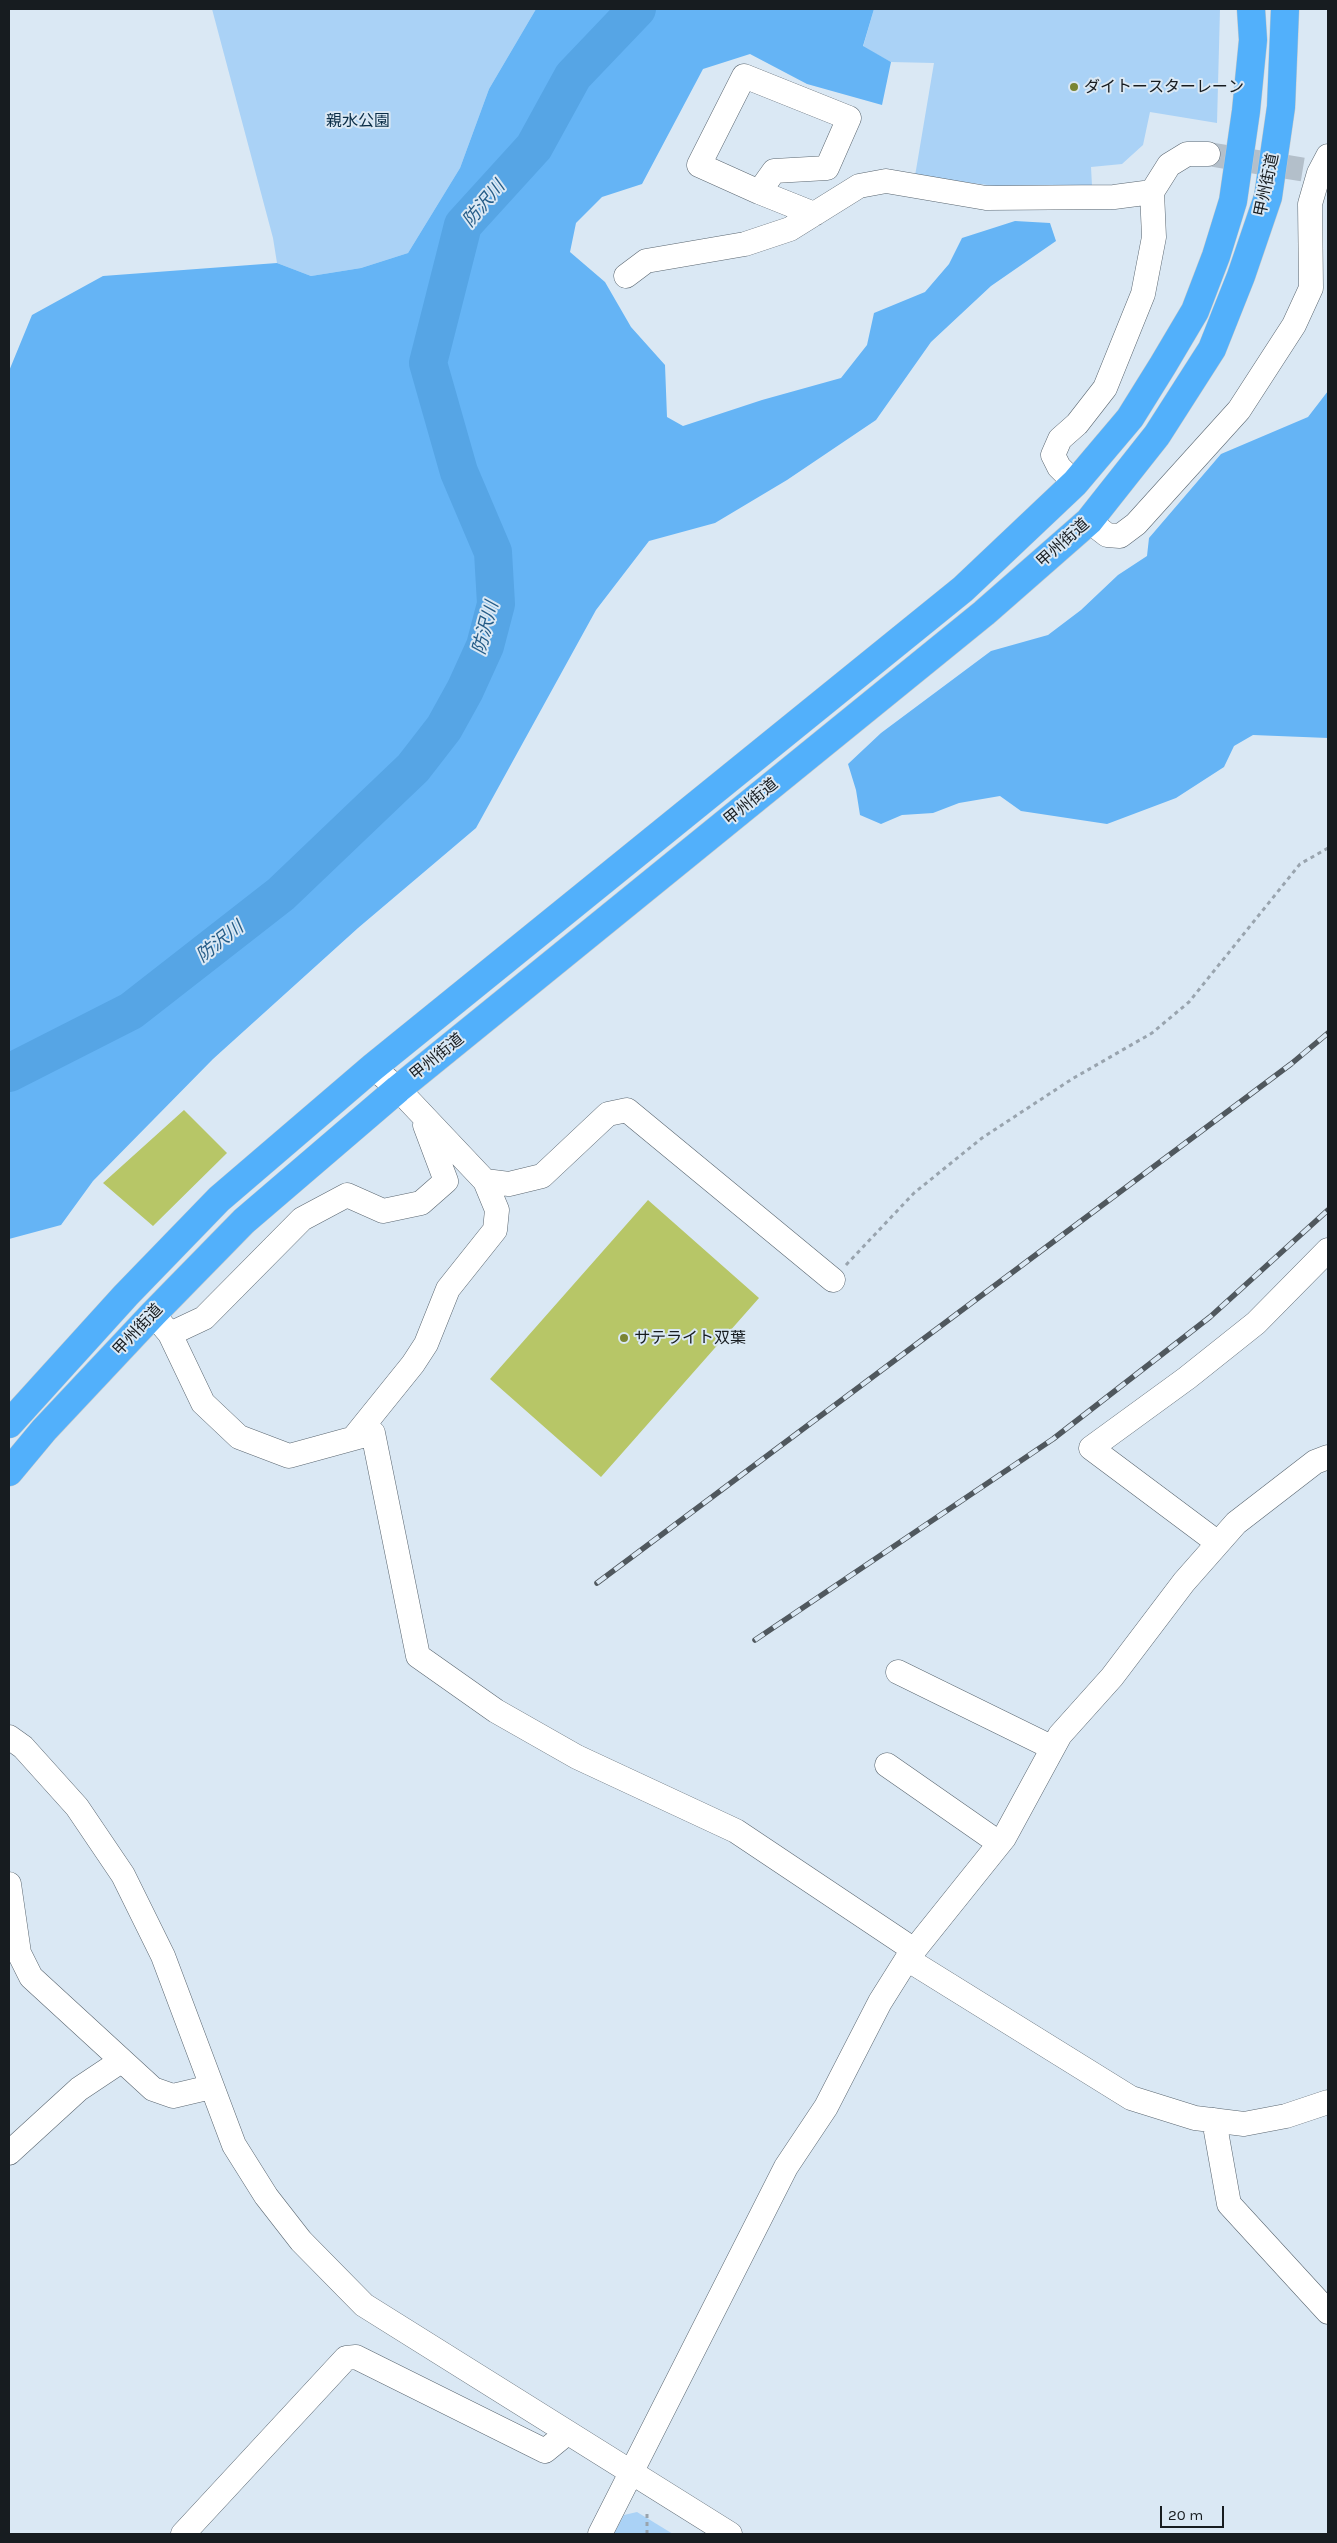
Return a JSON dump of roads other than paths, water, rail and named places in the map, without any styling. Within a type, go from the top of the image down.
[{"type":"highway","name":"甲州街道","points":[[9,1424],[126,1295],[219,1199],[373,1067],[963,589],[1075,483],[1130,418],[1163,365],[1194,311],[1216,256],[1233,202],[1246,111],[1252,40],[1250,9]]},
{"type":"highway","name":"甲州街道","points":[[9,1472],[44,1430],[244,1221],[398,1089],[984,613],[1089,521],[1157,435],[1212,349],[1241,276],[1268,197],[1282,106],[1285,9]]},
{"type":"street","points":[[759,192],[774,171],[827,168],[849,118],[744,76],[700,165],[759,192],[814,214]]},
{"type":"street","points":[[1075,483],[1059,467],[1053,455],[1060,439],[1077,424],[1105,388],[1143,294],[1154,237],[1152,192],[1169,165],[1188,154],[1208,154]]},
{"type":"street","points":[[1089,521],[1107,535],[1120,536],[1136,524],[1244,403],[1294,326],[1311,288],[1310,204],[1318,166]]},
{"type":"street","points":[[626,276],[646,261],[745,244],[790,229],[859,186],[886,181],[986,198],[1114,197],[1152,192]]},
{"type":"street","points":[[355,1436],[413,1364],[426,1344],[448,1289],[496,1230],[497,1210],[485,1181],[398,1089],[373,1067]]},
{"type":"street","points":[[485,1181],[509,1184],[542,1176],[608,1114],[626,1110],[833,1280]]},
{"type":"street","points":[[170,1334],[204,1318],[302,1218],[347,1195],[383,1210],[421,1203],[434,1192],[446,1181],[421,1114]]},
{"type":"street","points":[[1218,1543],[1091,1448],[1187,1378],[1256,1323],[1328,1250]]},
{"type":"street","points":[[153,1314],[170,1334],[203,1403],[239,1437],[289,1456],[355,1436],[373,1433],[418,1656],[496,1711],[577,1757],[736,1831],[911,1954],[1131,2098],[1195,2118],[1244,2124],[1286,2116],[1328,2102]]},
{"type":"street","points":[[600,2534],[786,2167],[826,2107],[880,2002],[911,1954],[999,1843],[1060,1735],[1112,1677],[1184,1582],[1236,1523],[1315,1462],[1328,1457]]},
{"type":"street","points":[[898,1672],[1053,1748]]},
{"type":"street","points":[[9,1737],[23,1747],[76,1807],[124,1875],[163,1956],[234,2145],[266,2196],[301,2241],[364,2305],[730,2534]]},
{"type":"street","points":[[886,1765],[999,1843]]},
{"type":"street","points":[[9,1884],[19,1953],[31,1977],[153,2089],[173,2096],[211,2087]]},
{"type":"street","points":[[9,2153],[79,2090],[121,2061]]},
{"type":"street","points":[[1214,2120],[1229,2204],[1328,2312]]},
{"type":"street","points":[[183,2534],[346,2358],[356,2357],[545,2451],[567,2433]]},
{"type":"waterway","name":"防沢川","points":[[9,1073],[131,1011],[281,894],[413,768],[444,728],[465,690],[485,646],[496,604],[493,552],[459,472],[428,363],[463,225],[534,147],[573,76],[637,9]]},
{"type":"tunnel","points":[[1208,154],[1306,170]]},
{"type":"railway","points":[[597,1583],[1291,1064],[1328,1033]]},
{"type":"railway","points":[[755,1640],[1053,1439],[1210,1317],[1328,1210]]},
{"type":"place","name":"ダイトースターレーン","points":[[1074,87]]},
{"type":"place","name":"サテライト双葉","points":[[624,1338]]},
{"type":"park label","name":"親水公園","points":[[358,121]]}]
